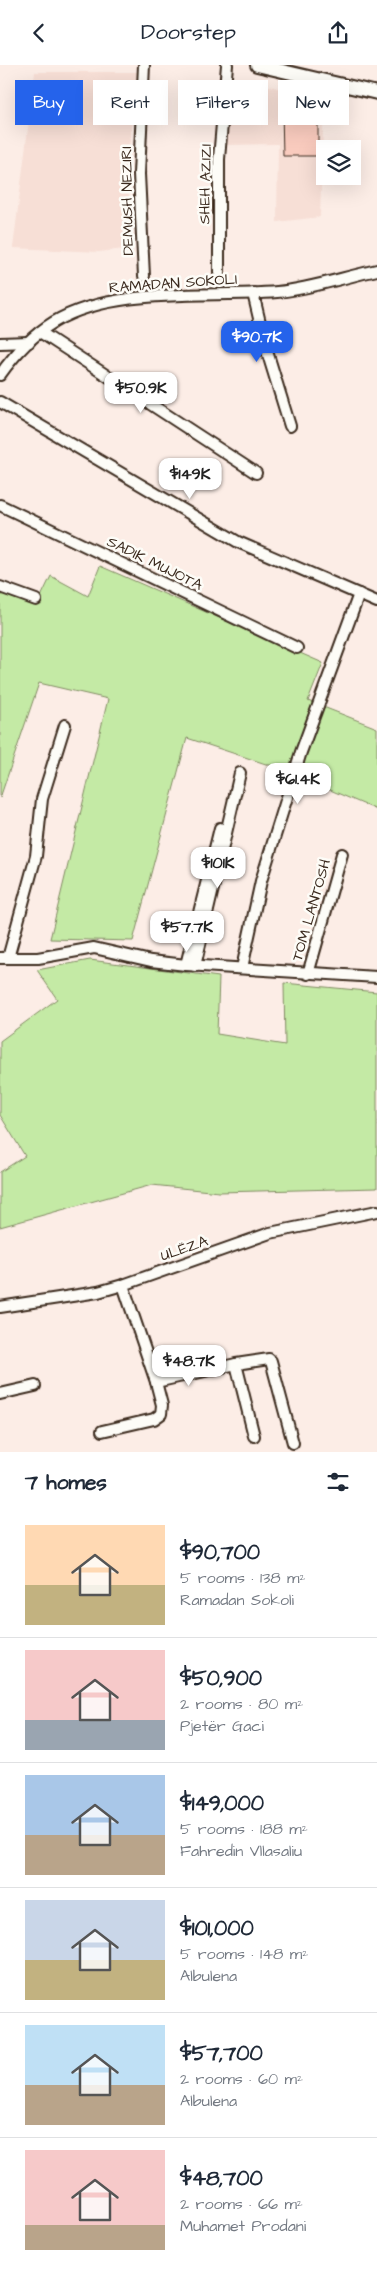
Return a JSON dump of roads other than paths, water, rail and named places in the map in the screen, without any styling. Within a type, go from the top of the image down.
[{"type":"main road","points":[[257,65],[377,93]]},
{"type":"street","name":"DEMUSH NEZIRI","points":[[144,65],[139,174],[144,276]]},
{"type":"street","name":"SHEH AZIZI","points":[[219,273],[219,159],[227,65]]},
{"type":"street","name":"RAMADAN SOKOLI","points":[[0,375],[29,342],[55,321],[78,311],[120,300],[277,292],[377,270]]},
{"type":"street","name":"RAMADAN SOKOLI","points":[[253,293],[266,348],[290,426]]},
{"type":"street","points":[[40,333],[256,473]]},
{"type":"street","points":[[0,343],[29,342]]},
{"type":"street","points":[[0,402],[238,542],[377,602]]},
{"type":"street","name":"SADIK MUJOTA","points":[[0,505],[297,648]]},
{"type":"street","points":[[0,587],[36,600]]},
{"type":"street","points":[[242,968],[261,881],[301,752],[359,594]]},
{"type":"street","name":"TOM LANTOSH","points":[[65,725],[42,799],[36,855],[4,958],[38,958],[94,947],[151,961],[190,966],[377,977]]},
{"type":"street","points":[[190,966],[240,773]]},
{"type":"street","points":[[190,966],[225,807]]},
{"type":"street","name":"TOM LANTOSH","points":[[308,974],[342,853]]},
{"type":"street","name":"ULËZA","points":[[0,1307],[90,1293],[123,1285],[270,1233],[377,1211]]},
{"type":"street","points":[[102,1431],[154,1419],[161,1414],[162,1405],[156,1382],[123,1285]]},
{"type":"street","points":[[156,1382],[236,1364],[264,1359],[271,1361],[293,1443]]},
{"type":"street","points":[[236,1364],[254,1436]]},
{"type":"street","points":[[0,1394],[35,1386]]}]
